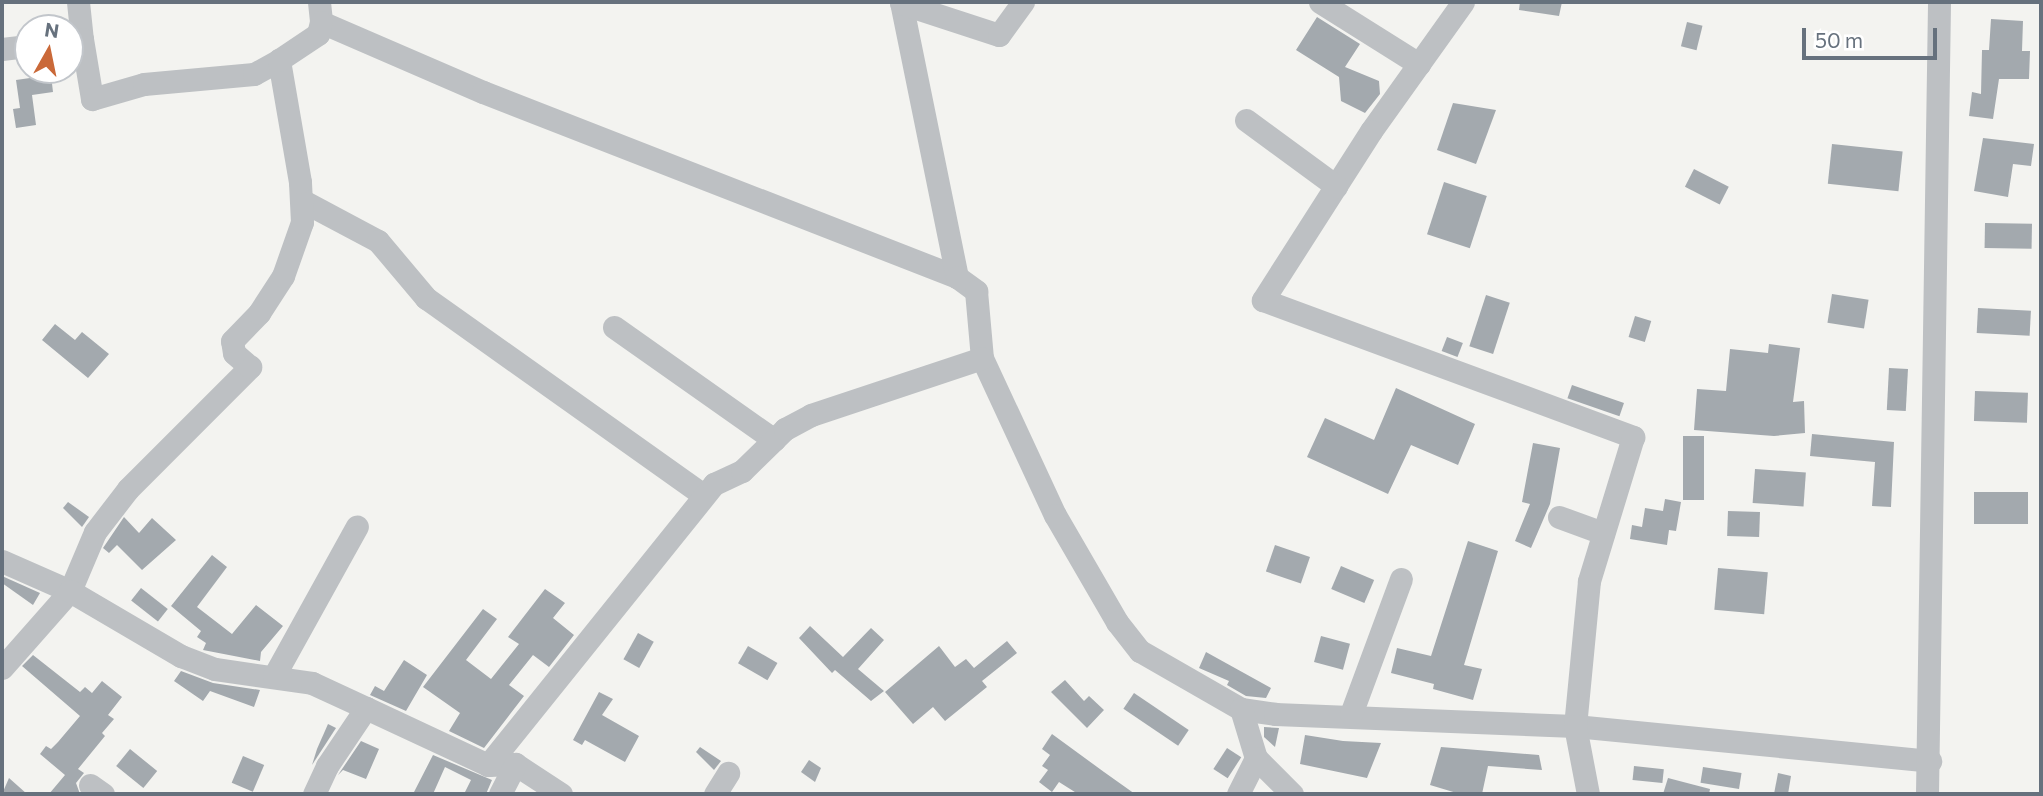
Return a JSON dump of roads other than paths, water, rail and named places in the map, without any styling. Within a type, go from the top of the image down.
[{"type":"street","points":[[901,2],[999,35],[1023,2]]},
{"type":"street","points":[[901,2],[957,277]]},
{"type":"street","points":[[1321,2],[1419,64]]},
{"type":"street","points":[[1463,2],[1336,186],[1263,300],[1633,437],[1589,581],[1576,726],[1588,794]]},
{"type":"street","points":[[1927,794],[1930,761],[1939,2]]},
{"type":"street","points":[[84,70],[92,99],[144,84],[254,74],[317,34],[320,12],[482,92],[957,277],[976,291],[982,358],[1055,515],[1117,622],[1140,651],[1168,671],[1241,709],[1275,714],[1351,714],[1576,726],[1930,761]]},
{"type":"street","points":[[2,668],[70,591],[95,532],[128,489],[250,367],[234,353],[232,341],[259,313],[283,276],[302,222],[301,200],[279,60]]},
{"type":"street","points":[[1246,120],[1336,186]]},
{"type":"street","points":[[301,200],[378,241],[426,298],[703,495]]},
{"type":"street","points":[[614,327],[774,440]]},
{"type":"street","points":[[488,765],[544,700],[714,484],[742,471],[774,440],[811,415],[982,358]]},
{"type":"street","points":[[1559,517],[1604,533]]},
{"type":"street","points":[[274,676],[357,526]]},
{"type":"street","points":[[2,561],[70,591],[181,656],[215,669],[312,682],[488,765],[515,764],[561,794]]},
{"type":"street","points":[[1351,714],[1401,579]]},
{"type":"street","points":[[314,794],[327,766],[366,708]]},
{"type":"street","points":[[1241,709],[1256,758],[1292,794]]},
{"type":"street","points":[[1238,794],[1256,758]]},
{"type":"street","points":[[500,794],[515,764]]},
{"type":"street","points":[[715,794],[728,773]]}]
